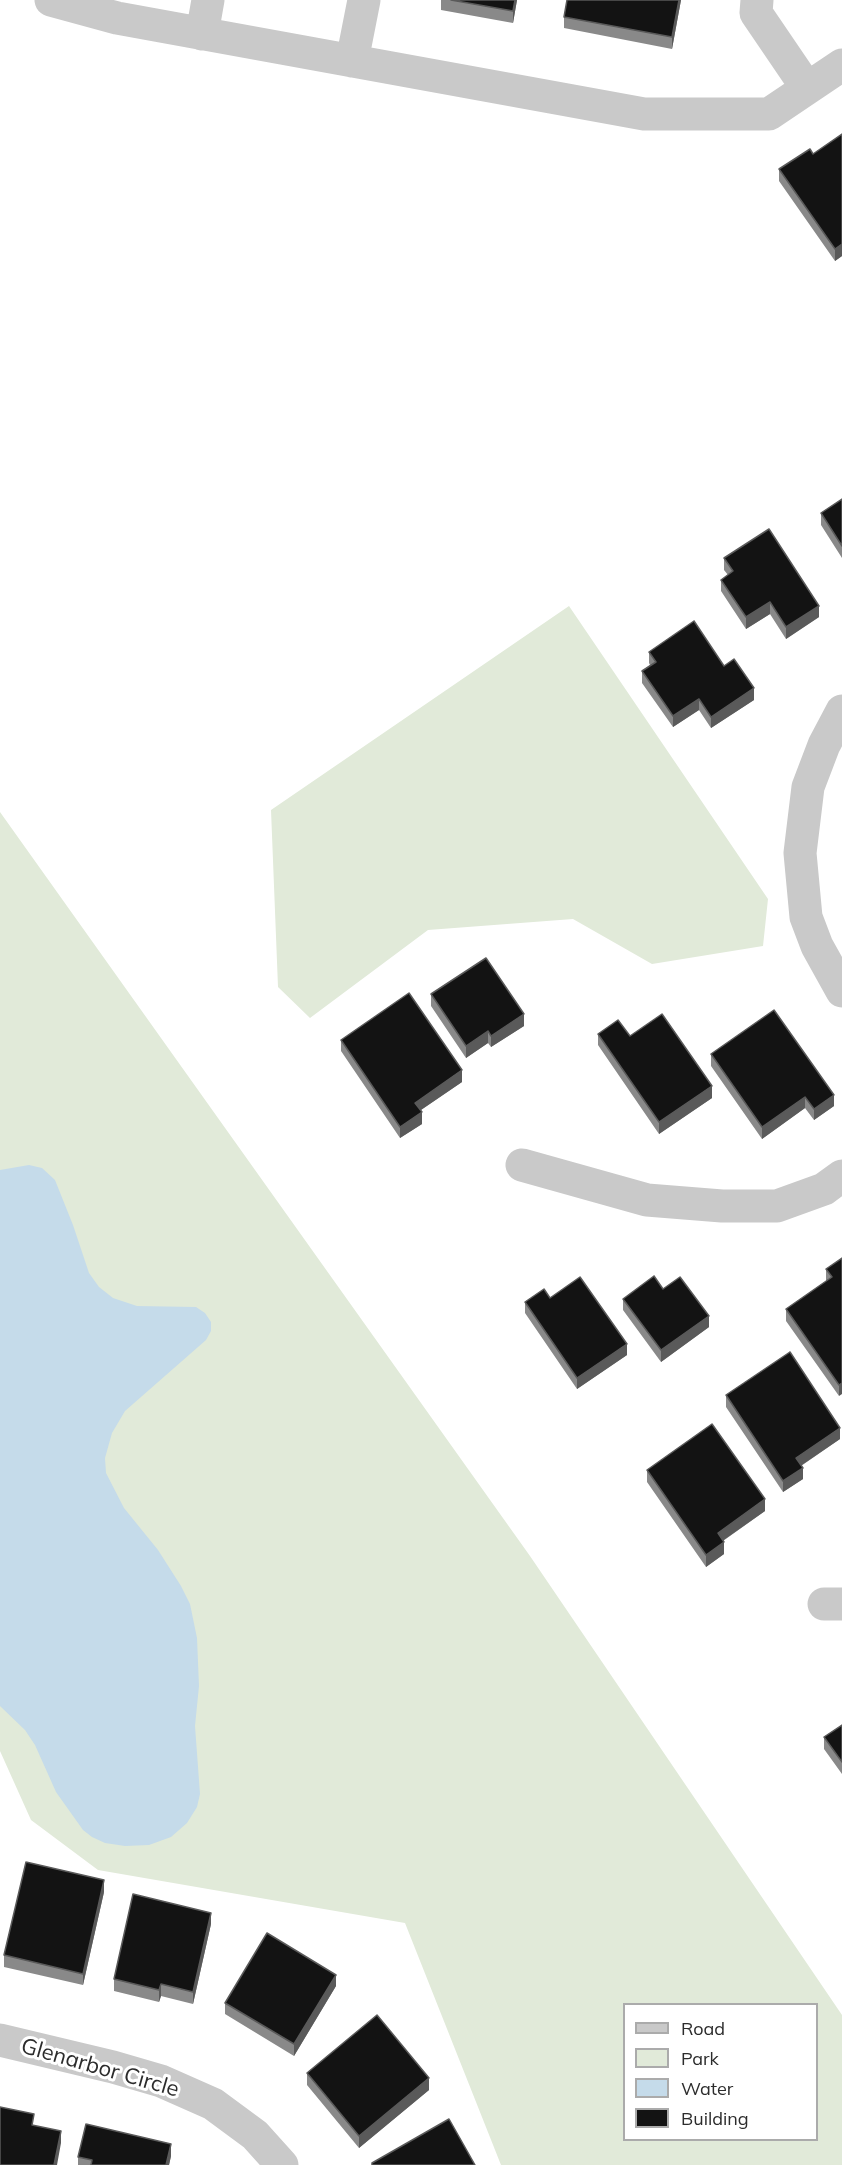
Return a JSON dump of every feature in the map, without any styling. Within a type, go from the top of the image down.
[{"type":"street","points":[[51,0],[117,18],[644,114],[770,114],[842,65]]},
{"type":"street","points":[[202,34],[208,0]]},
{"type":"street","points":[[352,61],[364,0]]},
{"type":"street","points":[[757,0],[756,13],[807,88]]},
{"type":"street","points":[[842,711],[824,745],[808,787],[800,853],[806,916],[817,946],[842,991]]},
{"type":"street","points":[[522,1165],[647,1200],[722,1206],[777,1206],[824,1189],[842,1176]]},
{"type":"street","name":"Glenarbor Circle","points":[[0,2040],[161,2081],[213,2104],[255,2135],[282,2165]]},
{"type":"green space","points":[[569,606],[768,899],[763,946],[652,964],[573,919],[428,930],[310,1018],[278,987],[271,810]]},
{"type":"green space","points":[[0,812],[530,1556],[842,2015],[842,2165],[501,2165],[405,1923],[98,1870],[31,1820],[0,1751]]},
{"type":"water","points":[[29,1165],[42,1168],[55,1180],[89,1273],[99,1287],[113,1298],[137,1306],[196,1307],[205,1313],[211,1322],[211,1331],[206,1340],[125,1411],[112,1433],[105,1458],[106,1473],[124,1508],[158,1550],[181,1586],[190,1604],[197,1638],[199,1686],[195,1726],[200,1794],[197,1807],[187,1823],[171,1837],[149,1845],[125,1846],[105,1843],[83,1830],[56,1792],[35,1745],[25,1730],[0,1706],[0,1170]]},
{"type":"building","points":[[451,0],[515,0],[513,11]]},
{"type":"building","points":[[567,0],[679,0],[672,37],[564,17]]},
{"type":"building","points":[[842,134],[842,244],[835,249],[779,169],[810,149],[813,154]]},
{"type":"building","points":[[842,499],[842,546],[821,513]]},
{"type":"building","points":[[769,529],[819,606],[786,627],[770,602],[746,617],[721,580],[733,571],[724,558]]},
{"type":"building","points":[[694,621],[724,666],[734,659],[754,688],[711,717],[699,699],[673,716],[642,671],[656,662],[649,652]]},
{"type":"building","points":[[486,958],[524,1014],[491,1036],[488,1031],[466,1046],[431,994]]},
{"type":"building","points":[[409,993],[462,1070],[415,1103],[422,1112],[400,1127],[341,1040]]},
{"type":"building","points":[[774,1010],[834,1095],[814,1109],[805,1097],[762,1127],[711,1054]]},
{"type":"building","points":[[662,1014],[712,1086],[659,1122],[598,1034],[618,1020],[630,1036]]},
{"type":"building","points":[[842,1258],[842,1383],[839,1385],[786,1309],[832,1277],[826,1269]]},
{"type":"building","points":[[654,1276],[663,1289],[680,1277],[709,1316],[661,1350],[623,1299]]},
{"type":"building","points":[[580,1277],[627,1344],[577,1378],[525,1302],[544,1289],[550,1298]]},
{"type":"building","points":[[790,1352],[840,1428],[796,1458],[803,1468],[783,1481],[726,1395]]},
{"type":"building","points":[[712,1424],[765,1499],[718,1533],[724,1542],[706,1555],[647,1470]]},
{"type":"building","points":[[842,1725],[842,1762],[824,1737]]},
{"type":"building","points":[[26,1862],[104,1880],[83,1974],[4,1955]]},
{"type":"building","points":[[133,1894],[211,1913],[193,1992],[161,1984],[159,1990],[114,1979]]},
{"type":"building","points":[[267,1933],[336,1975],[294,2044],[225,2003]]},
{"type":"building","points":[[377,2015],[429,2078],[359,2136],[307,2073]]},
{"type":"building","points":[[0,2107],[34,2114],[32,2125],[61,2131],[54,2165],[0,2165]]},
{"type":"building","points":[[449,2119],[475,2165],[372,2165],[372,2163]]},
{"type":"building","points":[[86,2124],[171,2144],[166,2165],[91,2165],[92,2160],[78,2157]]}]
